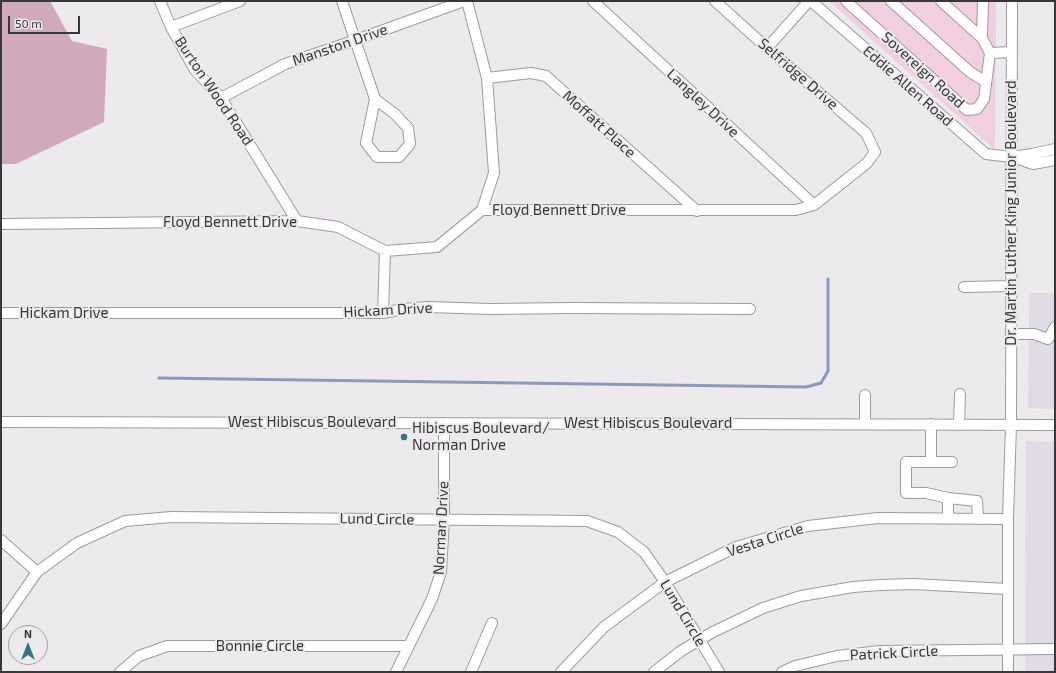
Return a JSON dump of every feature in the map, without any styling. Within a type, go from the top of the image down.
[{"type":"street","name":"Burton Wood Road","points":[[160,1],[171,27],[195,70],[221,98],[297,221]]},
{"type":"street","points":[[171,27],[239,1]]},
{"type":"street","points":[[342,1],[375,98],[366,143],[377,157],[399,157],[410,144],[408,128],[395,114],[375,98]]},
{"type":"street","name":"Manston Drive","points":[[221,98],[285,64],[464,1]]},
{"type":"street","points":[[467,1],[487,78],[494,173],[482,210]]},
{"type":"street","name":"Langley Drive","points":[[593,1],[814,205]]},
{"type":"street","name":"Selfridge Drive","points":[[715,1],[866,133],[875,152]]},
{"type":"street","points":[[767,48],[810,1]]},
{"type":"street","name":"Eddie Allen Road","points":[[810,1],[986,154],[1011,157]]},
{"type":"street","name":"Sovereign Road","points":[[846,1],[968,110],[977,109],[984,99],[990,53]]},
{"type":"street","points":[[891,1],[970,72],[986,82]]},
{"type":"street","points":[[942,1],[982,38],[990,53],[1011,52]]},
{"type":"street","points":[[982,38],[983,1]]},
{"type":"street","name":"Dr. Martin Luther King Junior Boulevard","points":[[1008,672],[1008,519],[1011,424],[1012,1]]},
{"type":"street","name":"Moffatt Place","points":[[487,78],[531,73],[546,76],[697,211]]},
{"type":"street","points":[[1011,157],[1055,149]]},
{"type":"street","name":"Floyd Bennett Drive","points":[[1,224],[297,221],[338,228],[386,251],[437,247],[482,210],[796,210],[814,205],[867,163],[875,152]]},
{"type":"street","points":[[1011,157],[1033,164],[1055,160]]},
{"type":"street","points":[[383,313],[386,251]]},
{"type":"street","points":[[964,287],[1011,286]]},
{"type":"street","name":"Hickam Drive","points":[[1,313],[383,313],[403,309],[429,307],[490,309],[571,308],[750,310]]},
{"type":"street","points":[[1011,334],[1034,334],[1048,339],[1055,327]]},
{"type":"street","points":[[959,424],[960,394]]},
{"type":"street","points":[[865,395],[865,424]]},
{"type":"street","name":"West Hibiscus Boulevard","points":[[1,422],[1055,425]]},
{"type":"street","name":"Norman Drive","points":[[396,672],[407,646],[432,599],[441,572],[444,520],[444,423]]},
{"type":"street","points":[[931,424],[931,462]]},
{"type":"street","points":[[952,462],[906,462],[906,493],[977,500],[978,519]]},
{"type":"street","points":[[948,498],[948,519]]},
{"type":"street","name":"Lund Circle","points":[[1,624],[37,572],[77,543],[125,521],[171,517],[587,521],[618,532],[644,552],[665,582],[719,672]]},
{"type":"street","name":"Vesta Circle","points":[[561,672],[604,627],[665,582],[736,547],[808,526],[878,518],[1008,519]]},
{"type":"street","points":[[1,540],[37,572]]},
{"type":"street","points":[[654,672],[681,651],[711,633],[764,608],[801,596],[880,585],[913,584],[1008,589]]},
{"type":"street","points":[[471,672],[492,623]]},
{"type":"street","name":"Bonnie Circle","points":[[120,672],[139,656],[167,646],[407,646]]},
{"type":"street","name":"Patrick Circle","points":[[782,672],[795,666],[837,656],[880,651],[1055,649]]},
{"type":"shaded area","points":[[1,1],[50,1],[72,41],[107,49],[104,122],[16,164],[1,164]]},
{"type":"shaded area","points":[[829,1],[996,1],[995,150]]},
{"type":"shaded area","points":[[1029,293],[1055,293],[1055,409],[1028,408]]},
{"type":"shaded area","points":[[1026,441],[1055,442],[1055,644],[1025,644]]},
{"type":"shaded area","points":[[1025,655],[1055,655],[1055,672],[1025,672]]},
{"type":"waterway","points":[[159,378],[806,387],[821,383],[828,371],[828,279]]},
{"type":"place","name":"Hibiscus Boulevard/ Norman Drive","points":[[404,437]]}]
